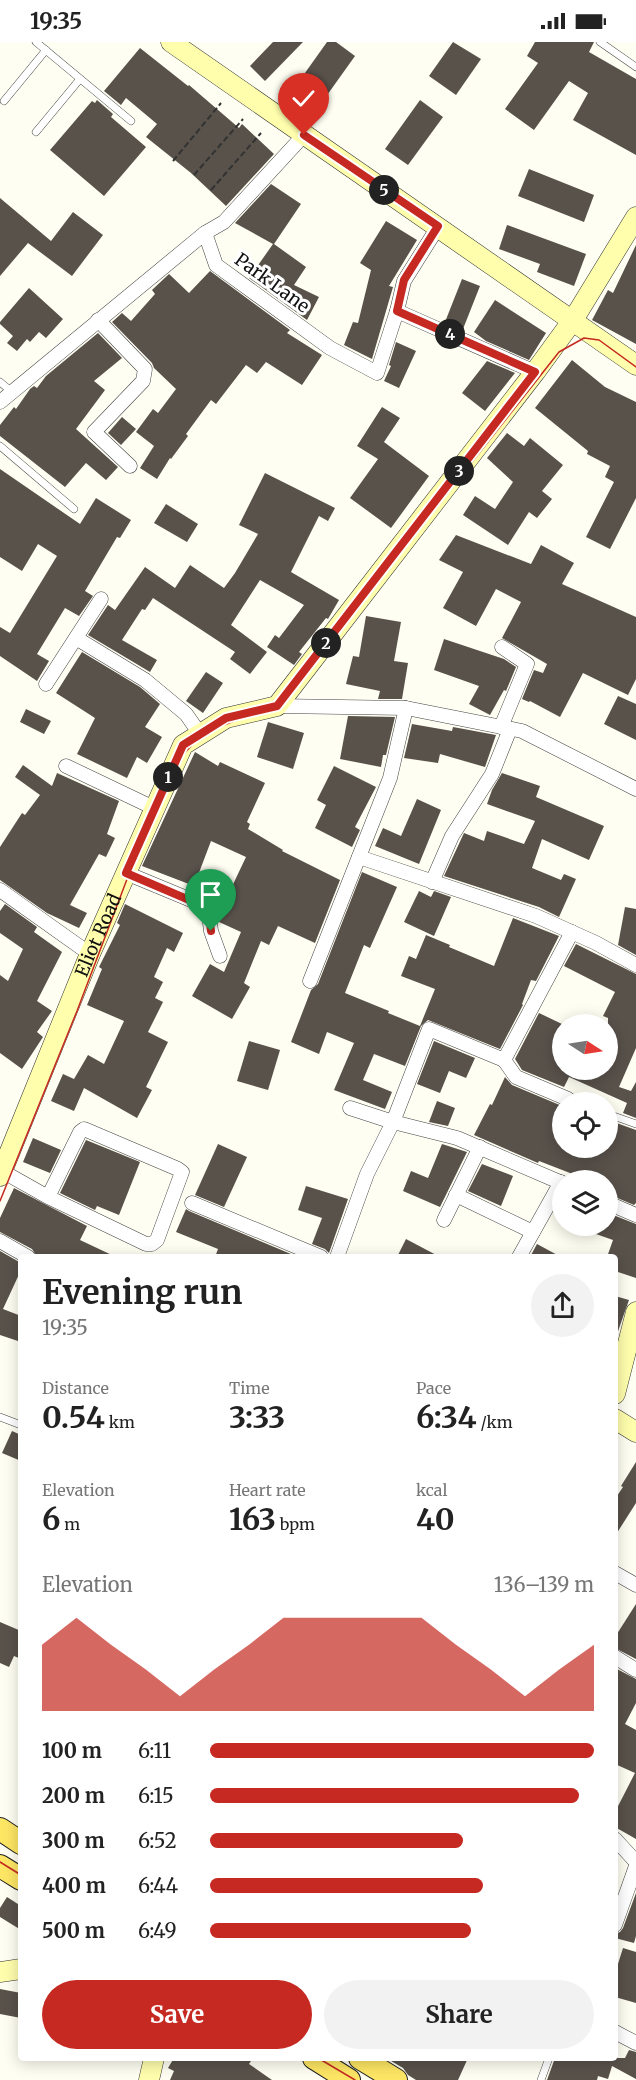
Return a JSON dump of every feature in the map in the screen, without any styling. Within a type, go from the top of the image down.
[{"type":"main road","points":[[0,1829],[18,1841]]},
{"type":"main road","points":[[0,1866],[18,1877]]},
{"type":"main road","points":[[319,2061],[347,2079]]},
{"type":"main road","points":[[365,2061],[396,2080]]},
{"type":"street","points":[[171,42],[636,365]]},
{"type":"street","points":[[0,402],[6,386],[98,320],[205,233],[224,222],[304,135]]},
{"type":"street","points":[[277,706],[535,372],[573,320],[636,217]]},
{"type":"street","points":[[438,226],[404,280],[397,311],[535,372]]},
{"type":"street","name":"Park Lane","points":[[205,233],[216,265],[330,348],[377,373],[397,311]]},
{"type":"street","points":[[98,320],[145,369],[143,381],[94,432],[130,466]]},
{"type":"street","points":[[46,684],[100,599]]},
{"type":"street","points":[[76,638],[145,680],[186,714],[200,734]]},
{"type":"street","points":[[432,882],[452,836],[492,774],[527,664],[502,647]]},
{"type":"street","points":[[277,706],[406,708],[522,731],[636,789]]},
{"type":"street","name":"Eliot Road","points":[[1,1173],[90,954],[183,745],[226,718],[277,706]]},
{"type":"street","points":[[310,981],[390,778],[406,708]]},
{"type":"street","points":[[66,766],[154,808]]},
{"type":"street","points":[[359,857],[536,916],[636,965]]},
{"type":"street","points":[[126,873],[208,908],[211,931],[220,956]]},
{"type":"street","points":[[0,890],[90,954]]},
{"type":"street","points":[[504,1060],[572,932]]},
{"type":"street","points":[[338,1254],[367,1174],[393,1122],[429,1029],[504,1060],[516,1077],[552,1092]]},
{"type":"street","points":[[350,1108],[393,1122],[457,1138],[552,1179]]},
{"type":"street","points":[[1,1173],[48,1197],[146,1244],[152,1244],[157,1240],[182,1172],[84,1129],[48,1197]]},
{"type":"street","points":[[444,1220],[480,1147]]},
{"type":"street","points":[[456,1195],[533,1232]]},
{"type":"street","points":[[521,1254],[552,1200]]},
{"type":"street","points":[[192,1203],[314,1254]]},
{"type":"street","points":[[618,1207],[636,1215]]},
{"type":"street","points":[[0,1241],[23,1254]]},
{"type":"street","points":[[618,1368],[621,1342],[636,1312]]},
{"type":"street","points":[[618,1421],[636,1432]]},
{"type":"street","points":[[618,1575],[636,1585]]},
{"type":"street","points":[[618,1659],[636,1670]]},
{"type":"street","points":[[618,1843],[636,1864],[618,1916]]},
{"type":"street","points":[[0,1972],[18,1969]]},
{"type":"street","points":[[618,2034],[636,2043]]},
{"type":"street","points":[[149,2080],[153,2061]]},
{"type":"lane","points":[[36,42],[131,121]]},
{"type":"lane","points":[[600,42],[636,67]]},
{"type":"lane","points":[[4,101],[46,50]]},
{"type":"lane","points":[[36,132],[80,79]]},
{"type":"lane","points":[[0,446],[74,509]]},
{"type":"lane","points":[[618,1118],[636,1124]]},
{"type":"lane","points":[[0,1417],[18,1424]]},
{"type":"lane","points":[[541,2080],[548,2061]]},
{"type":"path","points":[[173,161],[221,103]]},
{"type":"path","points":[[194,174],[243,119]]},
{"type":"path","points":[[211,190],[261,133]]},
{"type":"building","points":[[273,42],[303,42],[265,81],[250,66]]},
{"type":"building","points":[[327,42],[336,42],[355,56],[320,105],[295,87]]},
{"type":"building","points":[[453,42],[481,59],[456,95],[429,76]]},
{"type":"building","points":[[535,42],[594,42],[589,52],[636,79],[636,155],[573,120],[588,93],[569,81],[534,130],[505,109],[538,63],[527,56]]},
{"type":"building","points":[[140,48],[189,85],[239,128],[242,124],[274,154],[226,206],[191,173],[146,137],[157,124],[126,98],[121,105],[104,91]]},
{"type":"building","points":[[97,100],[113,114],[111,117],[146,147],[104,196],[50,150],[92,101],[95,103]]},
{"type":"building","points":[[420,100],[443,117],[408,165],[385,149]]},
{"type":"building","points":[[529,169],[594,195],[584,222],[518,196]]},
{"type":"building","points":[[271,184],[301,204],[274,244],[306,267],[294,285],[319,297],[307,320],[249,278],[273,244],[235,223]]},
{"type":"building","points":[[0,198],[51,241],[73,212],[103,235],[72,276],[28,243],[0,276]]},
{"type":"building","points":[[386,221],[417,240],[389,286],[393,287],[372,359],[344,345],[353,322],[358,323],[371,270],[360,263]]},
{"type":"building","points":[[507,225],[586,254],[574,286],[537,272],[540,264],[499,249]]},
{"type":"building","points":[[636,245],[636,344],[592,320],[608,290],[613,293]]},
{"type":"building","points":[[210,271],[290,330],[287,333],[322,355],[302,385],[266,362],[257,373],[246,365],[216,404],[211,400],[157,479],[140,468],[154,446],[136,432],[153,409],[158,413],[176,389],[112,322],[122,313],[131,321],[155,294],[152,290],[169,274],[189,293]]},
{"type":"building","points":[[462,279],[480,286],[463,329],[445,322]]},
{"type":"building","points":[[29,288],[63,319],[46,338],[39,332],[30,342],[27,339],[17,351],[7,343],[13,336],[0,322]]},
{"type":"building","points":[[495,300],[546,333],[529,360],[486,341],[474,332]]},
{"type":"building","points":[[98,333],[122,358],[94,381],[105,390],[76,429],[118,467],[106,480],[86,463],[65,487],[0,436],[0,425],[14,407],[16,409],[30,389],[34,386],[37,388],[46,376]]},
{"type":"building","points":[[396,342],[416,351],[399,388],[384,381],[391,366],[389,365]]},
{"type":"building","points":[[572,360],[605,387],[636,402],[636,498],[610,549],[586,537],[614,482],[605,477],[610,466],[587,454],[588,451],[535,408]]},
{"type":"building","points":[[487,361],[515,373],[485,411],[462,393]]},
{"type":"building","points":[[382,407],[400,418],[384,442],[429,476],[391,528],[350,498],[378,459],[357,446]]},
{"type":"building","points":[[122,417],[136,429],[121,445],[108,433]]},
{"type":"building","points":[[507,433],[524,446],[530,438],[563,465],[542,491],[552,499],[537,518],[529,512],[508,545],[463,515],[475,496],[495,509],[513,482],[487,458]]},
{"type":"building","points":[[0,469],[80,524],[96,498],[131,520],[120,538],[117,537],[85,591],[93,596],[79,616],[65,608],[37,654],[49,661],[37,681],[0,656],[0,627],[10,633],[57,556],[38,544],[22,571],[0,557]]},
{"type":"building","points":[[265,473],[335,508],[328,521],[319,516],[291,572],[339,600],[328,619],[326,618],[299,652],[302,654],[294,665],[267,647],[275,635],[279,638],[304,605],[260,580],[231,625],[267,652],[250,674],[230,659],[235,652],[153,598],[145,610],[142,609],[122,640],[157,660],[150,672],[88,635],[108,605],[115,610],[145,567],[175,588],[190,565],[224,588],[258,534],[239,525]]},
{"type":"building","points":[[166,504],[198,524],[187,542],[154,523]]},
{"type":"building","points":[[456,535],[531,564],[541,545],[574,563],[562,584],[636,617],[636,679],[628,695],[583,673],[560,717],[522,699],[534,670],[543,673],[547,664],[502,638],[521,602],[496,589],[476,626],[443,608],[463,572],[439,560]]},
{"type":"building","points":[[366,616],[401,622],[394,661],[408,663],[402,699],[378,699],[380,691],[346,684],[353,656],[359,657]]},
{"type":"building","points":[[444,639],[504,659],[516,667],[506,691],[504,690],[490,715],[469,704],[479,686],[434,670]]},
{"type":"building","points":[[82,652],[140,687],[160,704],[145,727],[162,737],[147,763],[137,757],[127,778],[77,754],[95,718],[56,693]]},
{"type":"building","points":[[206,672],[223,683],[203,713],[186,701]]},
{"type":"building","points":[[618,696],[636,704],[636,740],[604,724]]},
{"type":"building","points":[[26,709],[51,721],[44,734],[20,722]]},
{"type":"building","points":[[348,716],[395,717],[381,767],[340,759]]},
{"type":"building","points":[[268,722],[304,733],[293,769],[257,757]]},
{"type":"building","points":[[412,724],[452,731],[453,727],[496,735],[485,767],[440,754],[438,763],[404,758]]},
{"type":"building","points":[[195,752],[218,766],[220,762],[265,783],[247,822],[250,824],[248,829],[282,851],[340,880],[315,943],[278,926],[269,945],[261,941],[244,983],[250,987],[232,1019],[192,996],[210,964],[224,972],[241,932],[219,922],[218,916],[246,857],[211,841],[194,886],[142,866]]},
{"type":"building","points":[[23,765],[52,786],[57,773],[119,801],[107,834],[115,838],[106,857],[99,854],[70,905],[87,913],[79,928],[47,913],[0,880],[0,847],[22,813],[25,815],[40,795],[15,777]]},
{"type":"building","points":[[334,766],[376,787],[355,827],[360,830],[352,847],[315,828],[326,805],[317,800]]},
{"type":"building","points":[[502,773],[540,786],[536,797],[604,826],[589,860],[542,839],[532,868],[561,880],[564,874],[576,879],[559,917],[539,907],[444,876],[464,833],[484,841],[487,831],[524,844],[535,821],[487,804]]},
{"type":"building","points":[[417,799],[441,810],[419,864],[375,846],[383,828],[401,836]]},
{"type":"building","points":[[362,872],[397,887],[370,948],[364,945],[345,993],[420,1026],[435,989],[401,976],[409,956],[416,959],[426,935],[494,966],[513,918],[559,936],[536,981],[531,980],[523,1005],[500,1049],[428,1020],[421,1026],[405,1066],[374,1054],[363,1080],[392,1092],[385,1109],[334,1090],[354,1043],[327,1032],[319,1054],[291,1042],[311,990],[318,984]]},
{"type":"building","points":[[419,891],[431,897],[434,891],[451,897],[434,936],[404,922]]},
{"type":"building","points":[[5,904],[37,927],[34,932],[62,952],[37,1001],[52,1011],[37,1032],[43,1037],[22,1069],[0,1053],[0,975],[8,981],[23,949],[0,933],[0,911]]},
{"type":"building","points":[[125,904],[183,933],[174,952],[167,948],[154,977],[163,982],[155,998],[163,1002],[148,1032],[168,1042],[146,1087],[152,1090],[137,1118],[84,1088],[74,1111],[51,1101],[63,1074],[74,1079],[88,1055],[104,1064],[124,1021],[87,1005],[102,969],[99,967],[120,925],[117,923]]},
{"type":"building","points":[[625,907],[636,909],[636,955],[618,945]]},
{"type":"building","points":[[576,944],[636,974],[636,1048],[619,1087],[631,1091],[636,1082],[636,1118],[623,1113],[627,1103],[618,1099],[618,1092],[602,1092],[576,1080],[618,1080],[618,1014],[604,1014],[615,992],[564,966]]},
{"type":"building","points":[[539,1013],[552,1019],[552,1080],[568,1080],[564,1087],[522,1070],[515,1059]]},
{"type":"building","points":[[249,1041],[280,1050],[268,1090],[237,1081]]},
{"type":"building","points":[[434,1041],[475,1058],[466,1078],[449,1071],[440,1093],[417,1084]]},
{"type":"building","points":[[505,1077],[512,1085],[552,1102],[552,1158],[618,1158],[618,1124],[636,1130],[636,1203],[634,1205],[618,1198],[618,1170],[562,1170],[539,1161],[538,1163],[474,1135],[490,1104],[492,1105]]},
{"type":"building","points":[[437,1101],[455,1108],[448,1126],[429,1122]]},
{"type":"building","points":[[33,1138],[61,1150],[50,1173],[23,1162]]},
{"type":"building","points":[[86,1140],[140,1162],[119,1215],[97,1206],[95,1210],[60,1193]]},
{"type":"building","points":[[218,1144],[247,1157],[224,1207],[195,1195]]},
{"type":"building","points":[[442,1144],[467,1152],[440,1207],[403,1191],[411,1171],[428,1178]]},
{"type":"building","points":[[482,1164],[513,1176],[501,1206],[468,1191]]},
{"type":"building","points":[[306,1186],[348,1199],[329,1253],[312,1244],[322,1218],[298,1210]]},
{"type":"building","points":[[14,1188],[87,1226],[80,1240],[110,1254],[35,1254],[32,1249],[0,1232],[0,1218]]},
{"type":"building","points":[[186,1209],[291,1254],[216,1254],[218,1249],[176,1232]]},
{"type":"building","points":[[618,1217],[636,1224],[636,1278],[618,1272],[618,1254],[608,1254],[613,1240],[602,1236],[618,1236]]},
{"type":"building","points":[[406,1239],[434,1254],[398,1254]]},
{"type":"building","points":[[537,1244],[555,1254],[532,1254]]},
{"type":"building","points":[[0,1251],[18,1261],[18,1276],[3,1309],[18,1315],[18,1341],[0,1335]]},
{"type":"building","points":[[618,1297],[629,1300],[618,1331]]},
{"type":"building","points":[[12,1431],[18,1434],[18,1460],[2,1453]]},
{"type":"building","points":[[636,1462],[636,1503],[618,1531],[618,1494],[623,1487],[621,1486]]},
{"type":"building","points":[[636,1604],[636,1659],[618,1650],[618,1632]]},
{"type":"building","points":[[0,1622],[18,1630],[18,1658],[14,1656],[9,1667],[0,1663]]},
{"type":"building","points":[[618,1670],[636,1679],[636,1703],[625,1724],[636,1730],[636,1839],[618,1829],[618,1806],[635,1773],[618,1765]]},
{"type":"building","points":[[636,1893],[634,1943],[618,1939],[618,1933],[623,1928]]},
{"type":"building","points":[[7,1897],[18,1904],[18,1928],[0,1917],[0,1908]]},
{"type":"building","points":[[623,1948],[636,1952],[636,2003],[618,1998],[618,1964]]},
{"type":"building","points":[[0,1989],[18,1992],[18,2017],[0,2014]]},
{"type":"building","points":[[629,2050],[636,2052],[636,2079],[612,2066],[608,2079],[598,2076],[597,2080],[547,2080],[554,2061],[618,2061],[618,2058],[625,2058]]},
{"type":"building","points":[[172,2061],[251,2061],[249,2064],[272,2080],[170,2080],[174,2071],[168,2068]]},
{"type":"building","points":[[391,2061],[467,2061],[458,2080],[416,2080]]},
{"type":"tram line","points":[[0,1201],[77,1011],[154,808],[167,780],[182,756],[201,738],[214,730],[269,707],[291,691],[559,352],[584,338],[599,340],[636,367]]},
{"type":"tram line","points":[[0,1862],[18,1873]]},
{"type":"tram line","points":[[323,2061],[355,2080]]},
{"type":"route","points":[[211,931],[208,908],[126,873],[183,745],[226,718],[277,706],[535,372],[397,311],[404,280],[438,226],[304,135]]}]
